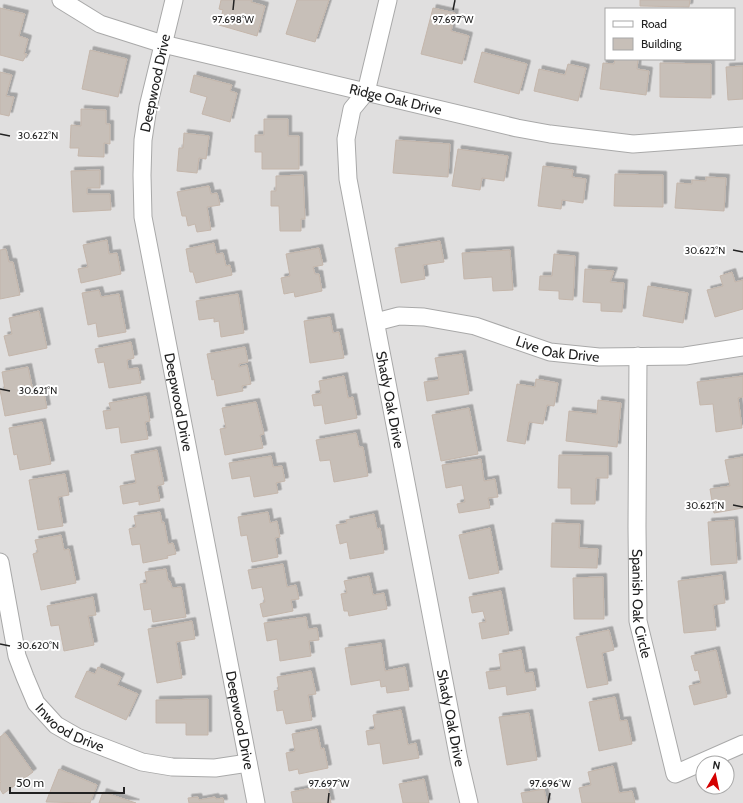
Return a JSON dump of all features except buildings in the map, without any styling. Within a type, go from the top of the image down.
[{"type":"street","name":"Ridge Oak Drive","points":[[61,0],[100,24],[163,44],[517,128],[565,136],[633,144],[743,136]]},
{"type":"street","name":"Deepwood Drive","points":[[174,0],[148,107],[143,140],[142,175],[144,217],[256,803]]},
{"type":"street","name":"Shady Oak Drive","points":[[388,0],[366,92],[352,109],[346,139],[348,179],[459,760],[469,803]]},
{"type":"street","name":"Live Oak Drive","points":[[376,322],[399,316],[424,317],[475,326],[550,352],[599,357],[685,356],[743,347]]},
{"type":"street","name":"Spanish Oak Circle","points":[[638,356],[638,622],[675,774],[743,744]]},
{"type":"street","name":"Inwood Drive","points":[[0,562],[18,656],[25,677],[36,703],[56,725],[77,737],[142,762],[172,767],[215,768],[248,764]]},
{"type":"shaded area","points":[[0,0],[743,0],[743,803],[0,803]]}]
